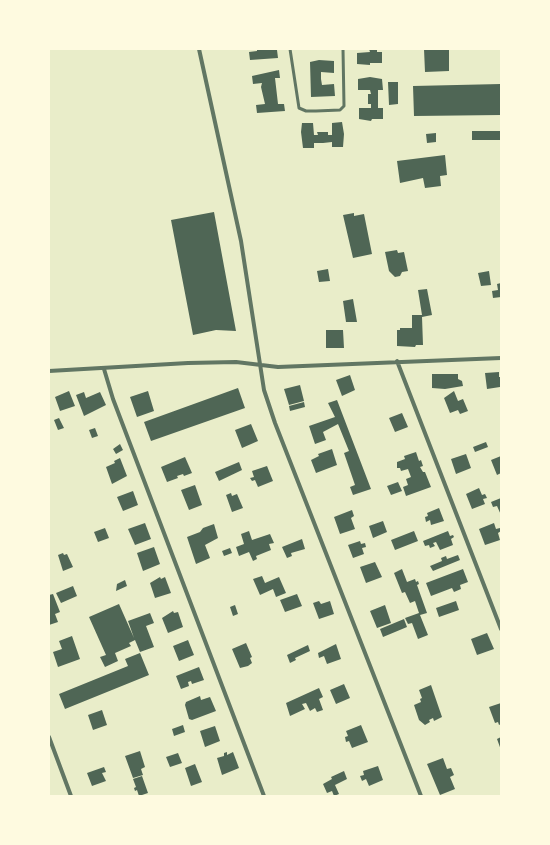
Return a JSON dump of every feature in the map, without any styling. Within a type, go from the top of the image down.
[{"type":"street","points":[[199,49],[241,241],[264,390],[275,423],[421,796]]},
{"type":"street","points":[[49,371],[188,363],[236,362],[278,367],[501,358]]},
{"type":"street","points":[[397,361],[501,629]]},
{"type":"street","points":[[104,369],[113,399],[264,796]]},
{"type":"street","points":[[49,737],[72,796]]},
{"type":"lane","points":[[290,49],[299,108],[316,111],[340,110],[344,106],[344,49]]},
{"type":"building","points":[[257,49],[277,50],[278,58],[250,60],[249,52],[257,51]]},
{"type":"building","points":[[369,49],[377,49],[377,52],[382,52],[382,63],[370,63],[370,65],[357,64],[357,53],[370,52]]},
{"type":"building","points":[[424,49],[449,49],[449,71],[425,72]]},
{"type":"building","points":[[319,60],[334,61],[334,73],[321,72],[321,79],[322,85],[334,84],[335,96],[311,97],[310,62]]},
{"type":"building","points":[[279,70],[280,78],[275,78],[278,104],[284,104],[285,111],[257,113],[256,105],[265,104],[261,87],[262,83],[253,84],[252,76]]},
{"type":"building","points":[[370,77],[382,79],[383,90],[378,90],[378,108],[383,108],[383,119],[372,119],[371,121],[359,119],[359,108],[371,108],[371,104],[368,104],[368,94],[371,94],[370,90],[358,90],[358,79]]},
{"type":"building","points":[[388,82],[398,82],[398,104],[389,105]]},
{"type":"building","points":[[501,84],[501,115],[414,116],[413,86]]},
{"type":"building","points":[[342,122],[344,134],[343,147],[332,147],[332,142],[314,143],[314,148],[303,148],[301,132],[302,123],[313,123],[314,135],[318,135],[317,132],[328,132],[328,135],[332,135],[332,123]]},
{"type":"building","points":[[472,131],[501,131],[501,140],[472,140]]},
{"type":"building","points":[[436,133],[436,142],[427,143],[426,134]]},
{"type":"building","points":[[445,155],[447,175],[440,176],[441,186],[425,188],[423,178],[400,183],[397,161]]},
{"type":"building","points":[[214,212],[236,331],[216,330],[193,335],[171,220]]},
{"type":"building","points":[[354,213],[354,216],[364,214],[372,254],[353,258],[343,215]]},
{"type":"building","points":[[397,250],[398,253],[404,252],[408,271],[402,272],[400,276],[395,277],[389,271],[385,252]]},
{"type":"building","points":[[328,269],[330,281],[319,282],[317,271]]},
{"type":"building","points":[[489,271],[491,285],[481,286],[478,273]]},
{"type":"building","points":[[501,283],[501,297],[493,298],[492,291],[498,290],[497,284]]},
{"type":"building","points":[[427,289],[432,315],[422,317],[423,345],[416,345],[415,347],[397,346],[397,330],[400,330],[400,328],[412,328],[412,315],[422,315],[418,290]]},
{"type":"building","points":[[353,299],[357,322],[346,322],[343,301]]},
{"type":"building","points":[[326,330],[343,330],[344,348],[326,348]]},
{"type":"building","points":[[499,372],[499,377],[501,377],[500,387],[487,389],[485,373]]},
{"type":"building","points":[[432,374],[458,374],[458,379],[462,381],[463,386],[445,389],[432,388]]},
{"type":"building","points":[[350,375],[355,390],[342,396],[336,380]]},
{"type":"building","points":[[300,385],[304,401],[289,405],[284,389]]},
{"type":"building","points":[[238,388],[245,408],[151,441],[144,422]]},
{"type":"building","points":[[69,391],[75,406],[60,411],[55,397]]},
{"type":"building","points":[[148,391],[154,411],[137,417],[130,397]]},
{"type":"building","points":[[454,391],[458,401],[463,399],[468,411],[460,414],[458,410],[450,413],[444,398]]},
{"type":"building","points":[[84,392],[86,398],[100,392],[106,405],[84,416],[76,395]]},
{"type":"building","points":[[337,400],[371,489],[353,495],[350,487],[355,485],[344,453],[349,451],[338,424],[323,432],[326,440],[315,444],[309,426],[335,417],[328,403]]},
{"type":"building","points":[[304,402],[305,407],[290,411],[289,406]]},
{"type":"building","points":[[402,413],[408,427],[395,432],[389,418]]},
{"type":"building","points":[[59,418],[64,428],[58,430],[54,420]]},
{"type":"building","points":[[251,424],[258,441],[242,448],[235,430]]},
{"type":"building","points":[[95,428],[98,436],[92,438],[89,430]]},
{"type":"building","points":[[486,442],[488,447],[475,452],[473,447]]},
{"type":"building","points":[[120,444],[123,450],[116,454],[113,449]]},
{"type":"building","points":[[332,449],[337,465],[316,473],[311,460],[319,456],[318,454]]},
{"type":"building","points":[[416,452],[419,461],[421,460],[423,466],[420,467],[423,472],[425,472],[431,487],[406,496],[403,487],[408,485],[406,479],[411,477],[408,469],[401,471],[400,468],[397,468],[397,462],[405,459],[404,456]]},
{"type":"building","points":[[466,454],[471,468],[456,474],[451,459]]},
{"type":"building","points":[[501,456],[501,473],[497,475],[491,460]]},
{"type":"building","points":[[185,457],[192,473],[184,476],[183,474],[177,476],[178,478],[167,482],[161,467]]},
{"type":"building","points":[[120,458],[127,476],[112,484],[106,467],[115,463],[114,461]]},
{"type":"building","points":[[239,462],[242,470],[219,481],[215,472]]},
{"type":"building","points":[[267,466],[273,481],[258,487],[255,480],[252,481],[250,478],[254,477],[252,471]]},
{"type":"building","points":[[398,482],[402,491],[391,495],[387,486]]},
{"type":"building","points":[[195,485],[202,505],[189,510],[181,490]]},
{"type":"building","points":[[479,488],[482,495],[485,494],[487,498],[483,499],[485,504],[472,509],[466,494]]},
{"type":"building","points":[[133,491],[138,505],[123,511],[117,497]]},
{"type":"building","points":[[231,493],[232,496],[237,494],[243,508],[232,512],[226,495]]},
{"type":"building","points":[[501,498],[501,515],[497,506],[493,507],[491,502]]},
{"type":"building","points":[[439,508],[444,521],[431,525],[430,520],[426,522],[425,517],[428,516],[427,513]]},
{"type":"building","points":[[352,510],[354,516],[351,518],[355,529],[340,534],[334,517]]},
{"type":"building","points":[[383,521],[387,532],[373,538],[369,526]]},
{"type":"building","points":[[145,523],[151,539],[135,545],[128,529]]},
{"type":"building","points":[[494,523],[496,529],[500,528],[501,531],[498,533],[500,540],[485,545],[479,529]]},
{"type":"building","points":[[214,524],[218,538],[205,545],[210,558],[196,564],[187,537]]},
{"type":"building","points":[[105,528],[109,538],[98,542],[94,532]]},
{"type":"building","points":[[249,531],[252,540],[270,534],[274,543],[269,544],[271,550],[256,556],[257,559],[253,561],[249,552],[239,556],[236,547],[244,544],[241,534]]},
{"type":"building","points":[[414,531],[418,541],[395,550],[391,540]]},
{"type":"building","points":[[448,531],[450,536],[453,535],[454,537],[451,539],[453,545],[440,550],[436,542],[433,543],[435,546],[430,548],[429,545],[425,546],[423,541]]},
{"type":"building","points":[[302,539],[305,549],[291,553],[292,556],[287,558],[282,547]]},
{"type":"building","points":[[360,541],[361,544],[365,543],[366,547],[362,548],[364,554],[353,558],[348,545]]},
{"type":"building","points":[[154,547],[160,564],[143,571],[137,553]]},
{"type":"building","points":[[230,548],[232,553],[224,556],[222,551]]},
{"type":"building","points":[[63,553],[64,555],[67,554],[73,567],[63,571],[58,555]]},
{"type":"building","points":[[458,555],[460,560],[433,571],[430,566],[442,561],[441,558],[446,556],[447,559]]},
{"type":"building","points":[[375,562],[382,577],[366,583],[360,567]]},
{"type":"building","points":[[402,569],[407,582],[415,579],[416,582],[418,581],[419,584],[417,585],[427,613],[420,615],[428,635],[418,639],[412,623],[408,624],[405,618],[419,613],[415,601],[410,603],[405,592],[402,593],[394,573]]},
{"type":"building","points":[[463,569],[468,582],[460,585],[461,589],[454,592],[452,588],[431,596],[426,583]]},
{"type":"building","points":[[262,576],[265,583],[279,577],[286,593],[276,597],[273,589],[260,595],[253,579]]},
{"type":"building","points":[[160,577],[161,579],[165,577],[171,593],[155,598],[150,583]]},
{"type":"building","points":[[125,580],[127,586],[116,591],[117,584]]},
{"type":"building","points":[[73,586],[77,596],[61,603],[56,593]]},
{"type":"building","points":[[53,594],[60,612],[55,614],[58,622],[49,625],[49,595]]},
{"type":"building","points":[[297,594],[302,606],[285,612],[280,600]]},
{"type":"building","points":[[319,601],[321,604],[330,601],[334,614],[319,619],[313,603]]},
{"type":"building","points":[[456,601],[459,610],[439,617],[436,608]]},
{"type":"building","points":[[119,604],[134,638],[128,621],[150,613],[154,623],[146,626],[154,647],[140,652],[135,640],[129,643],[131,646],[115,653],[118,661],[105,667],[100,657],[106,655],[89,617]]},
{"type":"building","points":[[235,605],[238,614],[233,616],[230,607]]},
{"type":"building","points":[[385,605],[391,623],[377,628],[370,611]]},
{"type":"building","points":[[173,611],[174,613],[178,612],[183,627],[168,633],[162,618]]},
{"type":"building","points":[[404,619],[407,627],[383,637],[380,629]]},
{"type":"building","points":[[487,633],[494,649],[477,655],[471,639]]},
{"type":"building","points":[[72,636],[80,659],[58,667],[53,652],[62,649],[59,641]]},
{"type":"building","points":[[188,640],[194,655],[179,661],[173,646]]},
{"type":"building","points":[[246,643],[252,657],[250,658],[252,663],[248,666],[240,668],[232,649]]},
{"type":"building","points":[[336,644],[341,659],[327,664],[324,656],[319,658],[318,653]]},
{"type":"building","points":[[308,645],[310,651],[295,658],[296,660],[290,663],[287,655]]},
{"type":"building","points":[[140,653],[149,675],[65,709],[59,694],[128,666],[125,659]]},
{"type":"building","points":[[199,667],[204,680],[192,684],[191,681],[188,682],[189,686],[181,689],[176,676]]},
{"type":"building","points":[[344,684],[350,698],[336,704],[330,690]]},
{"type":"building","points":[[431,685],[442,717],[434,721],[433,718],[425,725],[419,720],[414,705],[421,702],[420,699],[422,698],[419,690]]},
{"type":"building","points":[[319,688],[323,697],[319,699],[323,710],[317,712],[315,708],[310,711],[306,703],[302,704],[305,709],[290,716],[286,703]]},
{"type":"building","points":[[200,696],[201,700],[210,697],[216,711],[192,720],[189,719],[185,705],[186,702]]},
{"type":"building","points":[[501,703],[501,724],[499,725],[498,722],[495,723],[489,707]]},
{"type":"building","points":[[102,710],[107,725],[93,730],[88,715]]},
{"type":"building","points":[[183,725],[185,732],[174,736],[172,729]]},
{"type":"building","points":[[361,725],[368,742],[352,748],[349,741],[346,742],[345,737],[348,736],[346,731]]},
{"type":"building","points":[[215,726],[220,741],[205,747],[200,731]]},
{"type":"building","points":[[501,737],[501,750],[497,739]]},
{"type":"building","points":[[140,751],[145,767],[141,769],[143,775],[133,778],[125,756]]},
{"type":"building","points":[[227,752],[227,755],[233,752],[239,768],[222,775],[217,758],[224,756],[224,753]]},
{"type":"building","points":[[178,753],[182,763],[170,767],[166,757]]},
{"type":"building","points":[[443,758],[447,769],[451,768],[454,775],[450,777],[455,789],[440,795],[427,764]]},
{"type":"building","points":[[195,764],[202,782],[191,786],[185,768]]},
{"type":"building","points":[[378,766],[383,780],[369,786],[366,779],[362,781],[360,776],[364,775],[363,771]]},
{"type":"building","points":[[104,767],[106,772],[102,773],[106,781],[92,786],[87,773]]},
{"type":"building","points":[[344,771],[347,779],[335,785],[339,794],[334,796],[332,791],[327,793],[323,784],[332,779],[331,777]]},
{"type":"building","points":[[142,776],[148,793],[139,796],[137,790],[135,791],[134,788],[136,787],[133,779]]}]
